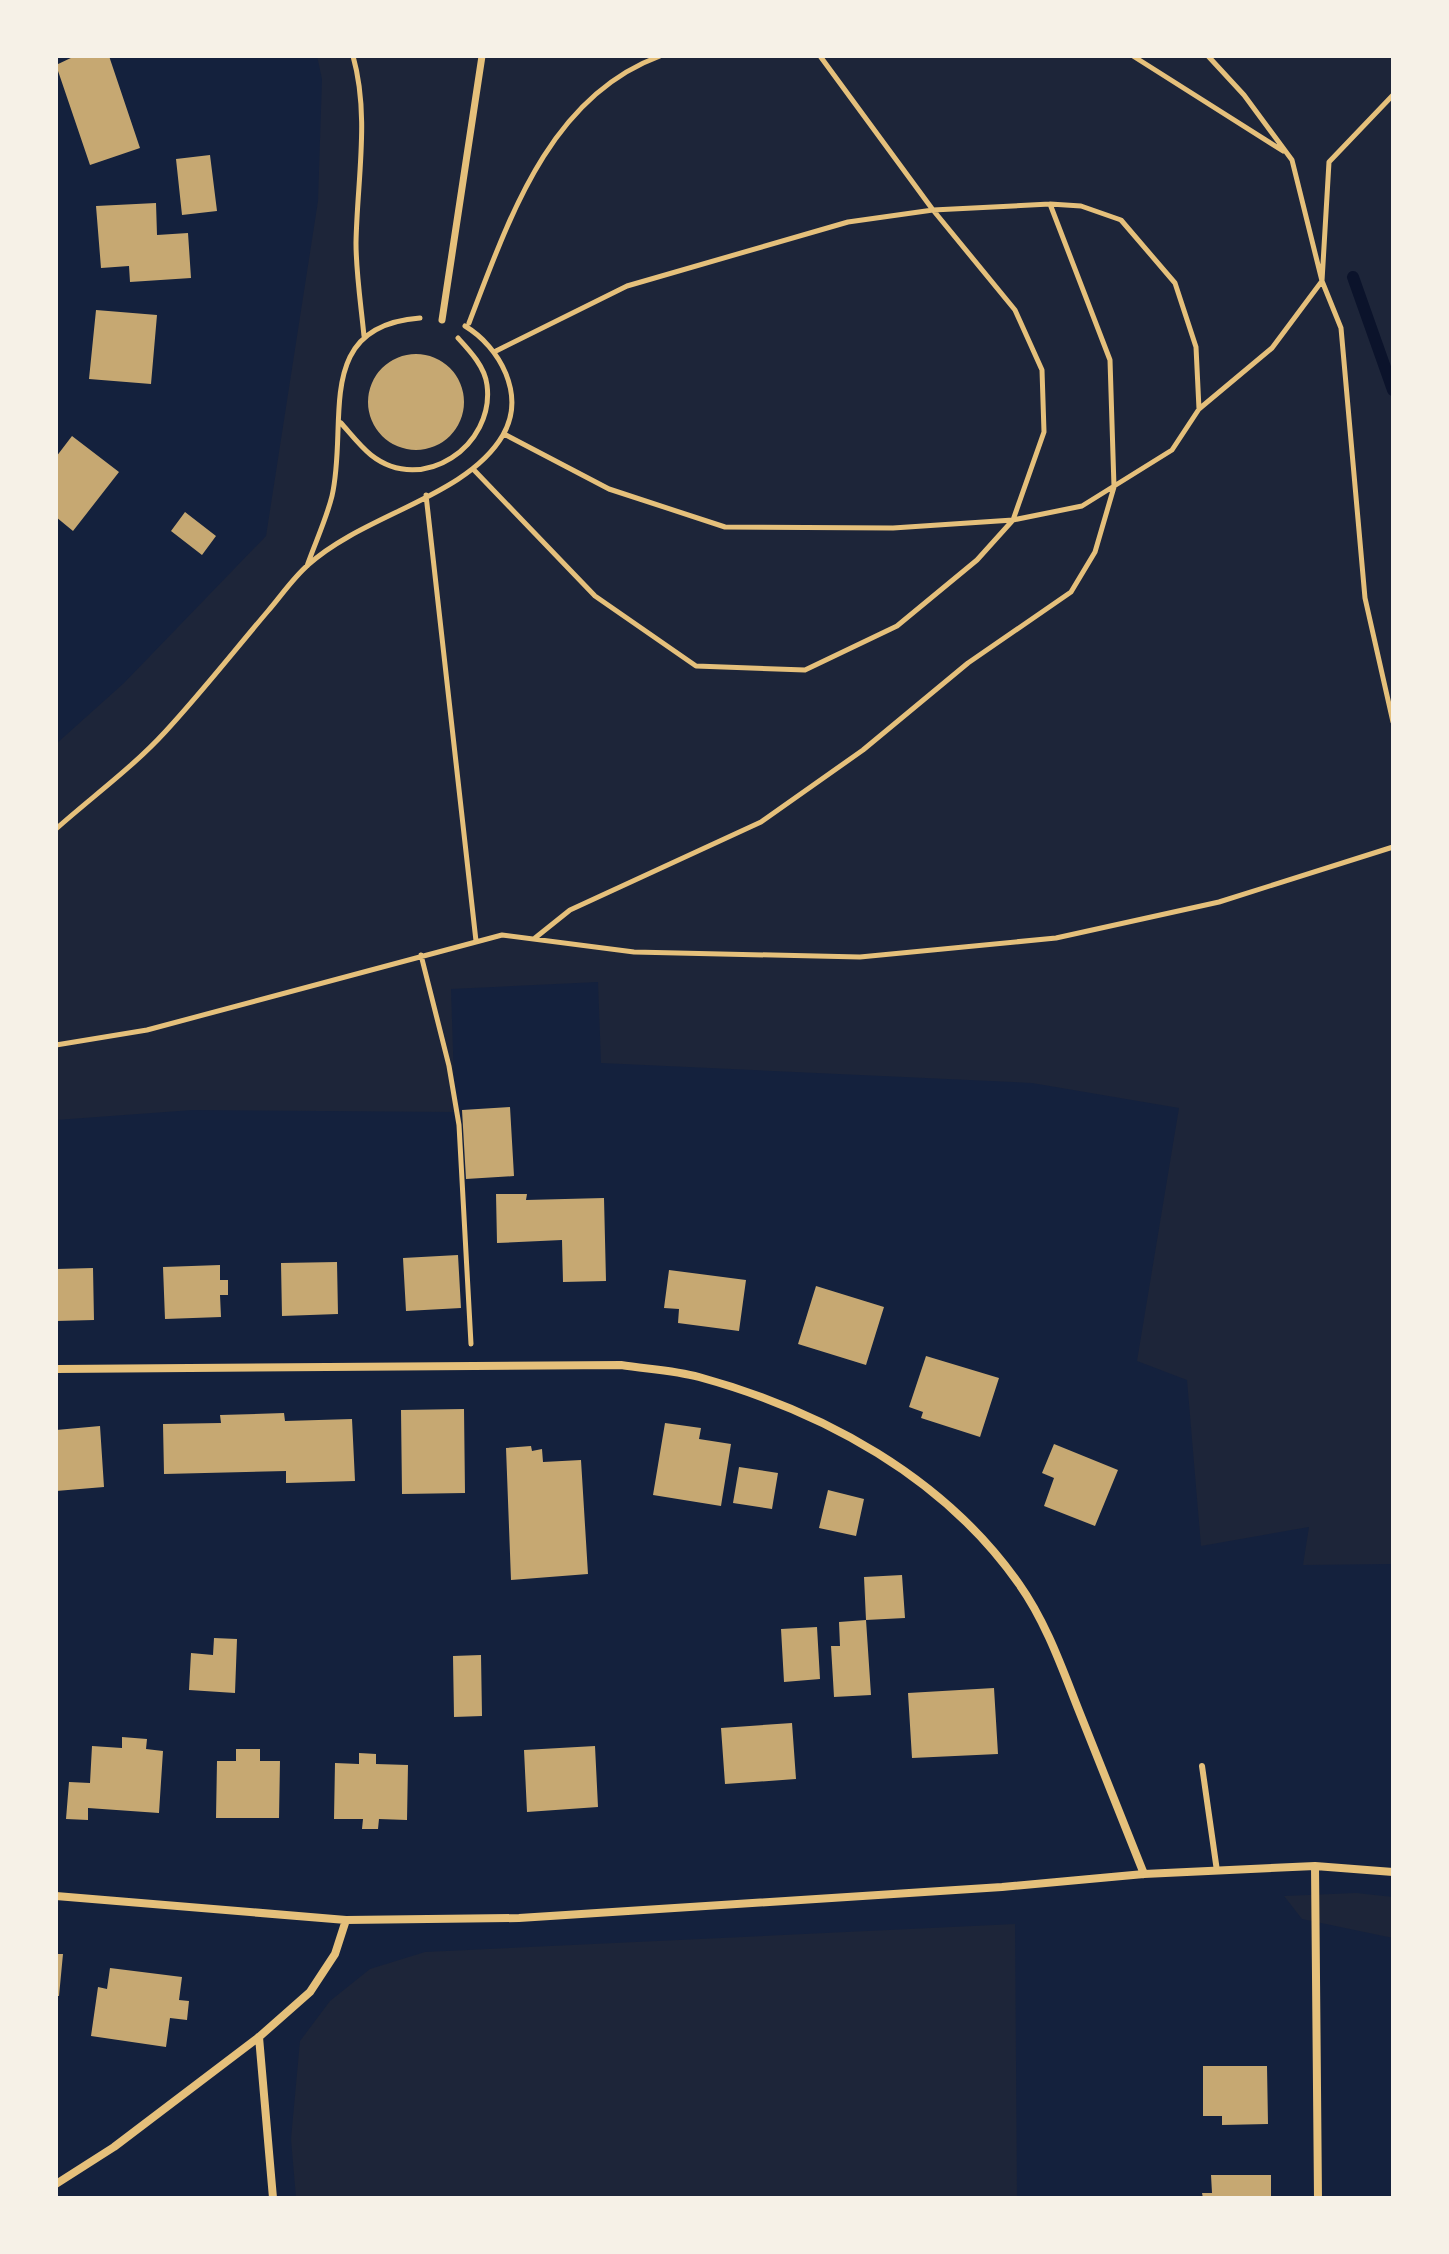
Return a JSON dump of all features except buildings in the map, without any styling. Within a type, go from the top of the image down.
[{"type":"street","points":[[442,320],[482,56]]},
{"type":"street","points":[[56,1369],[621,1365],[697,1376],[789,1409],[851,1436],[917,1480],[982,1539],[1020,1585],[1051,1641],[1144,1874]]},
{"type":"street","points":[[1315,1866],[1318,2198]]},
{"type":"street","points":[[56,1896],[346,1920],[533,1918],[1144,1874],[1315,1866],[1393,1872]]},
{"type":"street","points":[[56,2184],[114,2147],[259,2037],[310,1992],[335,1954],[346,1920]]},
{"type":"street","points":[[259,2037],[273,2198]]},
{"type":"lane","points":[[1202,1766],[1217,1871]]},
{"type":"path","points":[[353,56],[358,76],[361,174],[356,244],[364,336]]},
{"type":"path","points":[[467,327],[535,167],[582,107],[641,63],[660,56]]},
{"type":"path","points":[[474,470],[595,596],[696,666],[805,670],[897,626],[977,560],[1013,520],[1044,432],[1042,370],[1015,310],[933,210],[820,56]]},
{"type":"path","points":[[1133,56],[1287,153]]},
{"type":"path","points":[[1208,56],[1244,95],[1287,153],[1311,227],[1322,281],[1341,328],[1365,598],[1393,722]]},
{"type":"path","points":[[504,434],[609,489],[725,527],[893,528],[1013,520],[1082,506],[1172,450],[1199,409],[1272,348],[1322,281],[1329,162],[1393,95]]},
{"type":"path","points":[[496,351],[627,286],[848,222],[933,210],[1050,204],[1081,206],[1121,220],[1175,283],[1196,347],[1199,409]]},
{"type":"path","points":[[535,938],[570,910],[761,822],[863,750],[968,663],[1071,592],[1095,552],[1114,487],[1110,360],[1050,204]]},
{"type":"path","points":[[56,829],[163,734],[307,566],[350,533],[453,485],[474,470],[504,434],[512,400],[496,351],[467,327],[418,318],[391,322],[364,336],[346,361],[338,391],[340,423],[332,497],[307,566]]},
{"type":"path","points":[[340,423],[372,457],[406,470],[437,467],[470,446],[487,415],[487,382],[473,355],[442,320]]},
{"type":"path","points":[[426,495],[476,941]]},
{"type":"path","points":[[56,1045],[147,1030],[502,935],[634,952],[860,957],[1056,938],[1219,902],[1393,847]]},
{"type":"path","points":[[421,955],[449,1066],[459,1125],[469,1365]]},
{"type":"shaded area","points":[[317,56],[1393,56],[1393,1564],[1303,1565],[1309,1527],[1201,1546],[1187,1380],[1137,1361],[1179,1108],[1032,1083],[601,1063],[598,982],[451,989],[455,1112],[193,1110],[56,1120],[56,744],[124,683],[266,536],[318,201],[322,79]]},
{"type":"shaded area","points":[[1356,1893],[1393,1897],[1393,1938],[1302,1919],[1284,1896]]},
{"type":"shaded area","points":[[1015,1924],[1017,2198],[296,2198],[291,2139],[300,2041],[330,2001],[370,1969],[425,1952]]},
{"type":"waterway","points":[[1353,277],[1393,390]]}]
